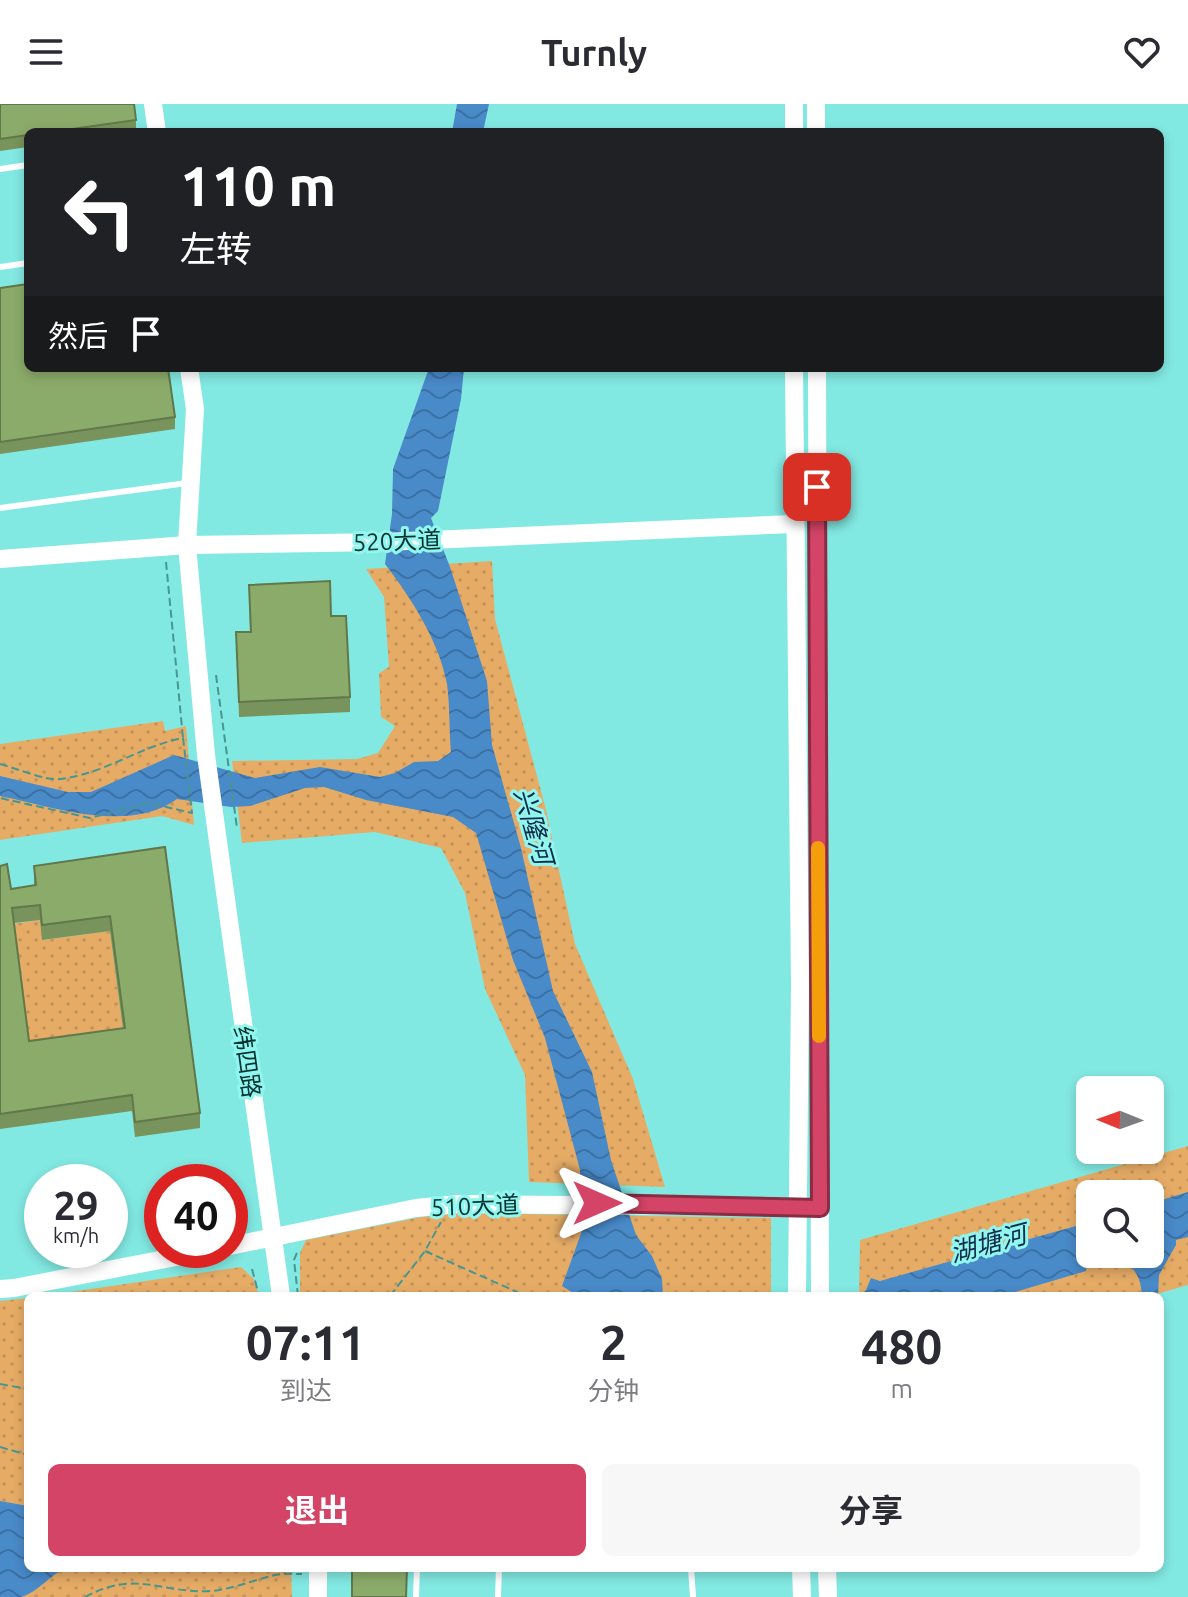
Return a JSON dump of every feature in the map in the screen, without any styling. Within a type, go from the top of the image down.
[{"type":"street","points":[[153,104],[156,128]]},
{"type":"street","points":[[794,104],[794,128]]},
{"type":"street","points":[[816,104],[816,128]]},
{"type":"street","points":[[187,545],[195,409],[190,372]]},
{"type":"street","points":[[794,372],[793,524],[800,985],[797,1292]]},
{"type":"street","points":[[817,372],[820,1292]]},
{"type":"street","name":"520大道","points":[[0,559],[187,545],[384,542],[793,524]]},
{"type":"street","name":"纬四路","points":[[187,545],[215,827],[280,1292]]},
{"type":"street","name":"510大道","points":[[248,1243],[416,1208],[458,1204],[626,1203],[820,1208]]},
{"type":"street","points":[[0,1289],[144,1263]]},
{"type":"street","points":[[318,1572],[318,1597]]},
{"type":"street","points":[[801,1572],[802,1597]]},
{"type":"street","points":[[827,1572],[828,1597]]},
{"type":"lane","points":[[0,169],[24,166]]},
{"type":"lane","points":[[0,267],[24,264]]},
{"type":"lane","points":[[0,508],[190,483]]},
{"type":"lane","points":[[416,1597],[417,1572]]},
{"type":"lane","points":[[498,1597],[499,1572]]},
{"type":"lane","points":[[691,1572],[693,1597]]},
{"type":"path","points":[[0,798],[90,818],[149,803],[192,813],[166,561]]},
{"type":"path","points":[[0,764],[57,780],[121,762],[183,738]]},
{"type":"path","points":[[226,751],[237,828]]},
{"type":"path","points":[[393,1292],[425,1251],[444,1215]]},
{"type":"path","points":[[298,1292],[294,1260],[301,1245]]},
{"type":"path","points":[[425,1251],[517,1292]]},
{"type":"path","points":[[252,1269],[258,1292]]},
{"type":"path","points":[[0,1384],[24,1388]]},
{"type":"path","points":[[0,1447],[24,1454]]},
{"type":"path","points":[[85,1597],[129,1582],[210,1591],[301,1572]]},
{"type":"shaded area","points":[[492,561],[495,619],[545,806],[575,944],[633,1079],[665,1187],[529,1182],[525,1075],[485,989],[465,893],[441,848],[375,832],[242,843],[232,761],[357,759],[378,753],[395,726],[381,717],[379,673],[389,667],[384,597],[366,569]]},
{"type":"shaded area","points":[[163,721],[165,731],[186,726],[194,825],[162,816],[0,840],[0,744]]},
{"type":"shaded area","points":[[40,920],[43,940],[110,931],[125,1044],[29,1056],[12,924]]},
{"type":"shaded area","points":[[1188,1146],[1188,1285],[1164,1292],[859,1292],[860,1240],[1125,1164],[1164,1164],[1164,1153]]},
{"type":"shaded area","points":[[461,1213],[771,1218],[771,1292],[300,1292],[300,1253],[306,1240],[421,1217]]},
{"type":"shaded area","points":[[242,1268],[254,1279],[258,1292],[70,1292]]},
{"type":"shaded area","points":[[24,1298],[24,1572],[291,1572],[292,1597],[0,1597],[0,1301]]},
{"type":"water","points":[[457,104],[489,104],[484,128],[453,128]]},
{"type":"water","points":[[428,372],[464,372],[438,511],[431,518],[487,681],[492,745],[521,848],[553,991],[592,1072],[611,1160],[636,1235],[652,1256],[662,1279],[663,1292],[572,1292],[562,1286],[583,1228],[580,1170],[545,1038],[513,960],[476,833],[453,817],[366,800],[324,787],[305,788],[250,806],[231,807],[177,799],[136,815],[113,816],[67,811],[0,796],[0,776],[68,792],[91,792],[174,755],[255,778],[320,767],[380,777],[414,762],[438,761],[451,752],[447,684],[438,652],[414,606],[385,564],[392,514],[393,469]]},
{"type":"water","points":[[1188,1192],[1188,1237],[1176,1240],[1164,1266],[1164,1199]]},
{"type":"water","points":[[1076,1226],[1076,1268],[1087,1268],[1086,1271],[1015,1292],[863,1292],[871,1278],[880,1281]]},
{"type":"water","points":[[1131,1268],[1163,1268],[1159,1275],[1158,1292],[1141,1292],[1137,1274]]},
{"type":"water","points":[[0,1501],[24,1505],[24,1572],[59,1572],[21,1597],[0,1597]]},
{"type":"building","points":[[0,104],[134,104],[136,120],[79,128],[24,128],[24,136],[0,139]]},
{"type":"building","points":[[24,285],[24,372],[169,372],[175,417],[0,442],[0,288]]},
{"type":"building","points":[[330,581],[331,616],[346,616],[350,697],[239,702],[236,632],[251,632],[249,585]]},
{"type":"building","points":[[165,847],[200,1113],[135,1122],[132,1095],[0,1114],[0,866],[7,864],[11,889],[36,885],[34,866]],"holes":[[[40,905],[42,925],[110,916],[125,1028],[29,1041],[12,908]]]},
{"type":"building","points":[[352,1572],[407,1572],[406,1597],[352,1597]]},
{"type":"slow traffic","points":[[818,848],[819,1036]]},
{"type":"route","points":[[597,1203],[820,1208],[817,487]]},
{"type":"water label","name":"兴隆河","points":[[534,826]]},
{"type":"water label","name":"湖塘河","points":[[988,1243]]}]
